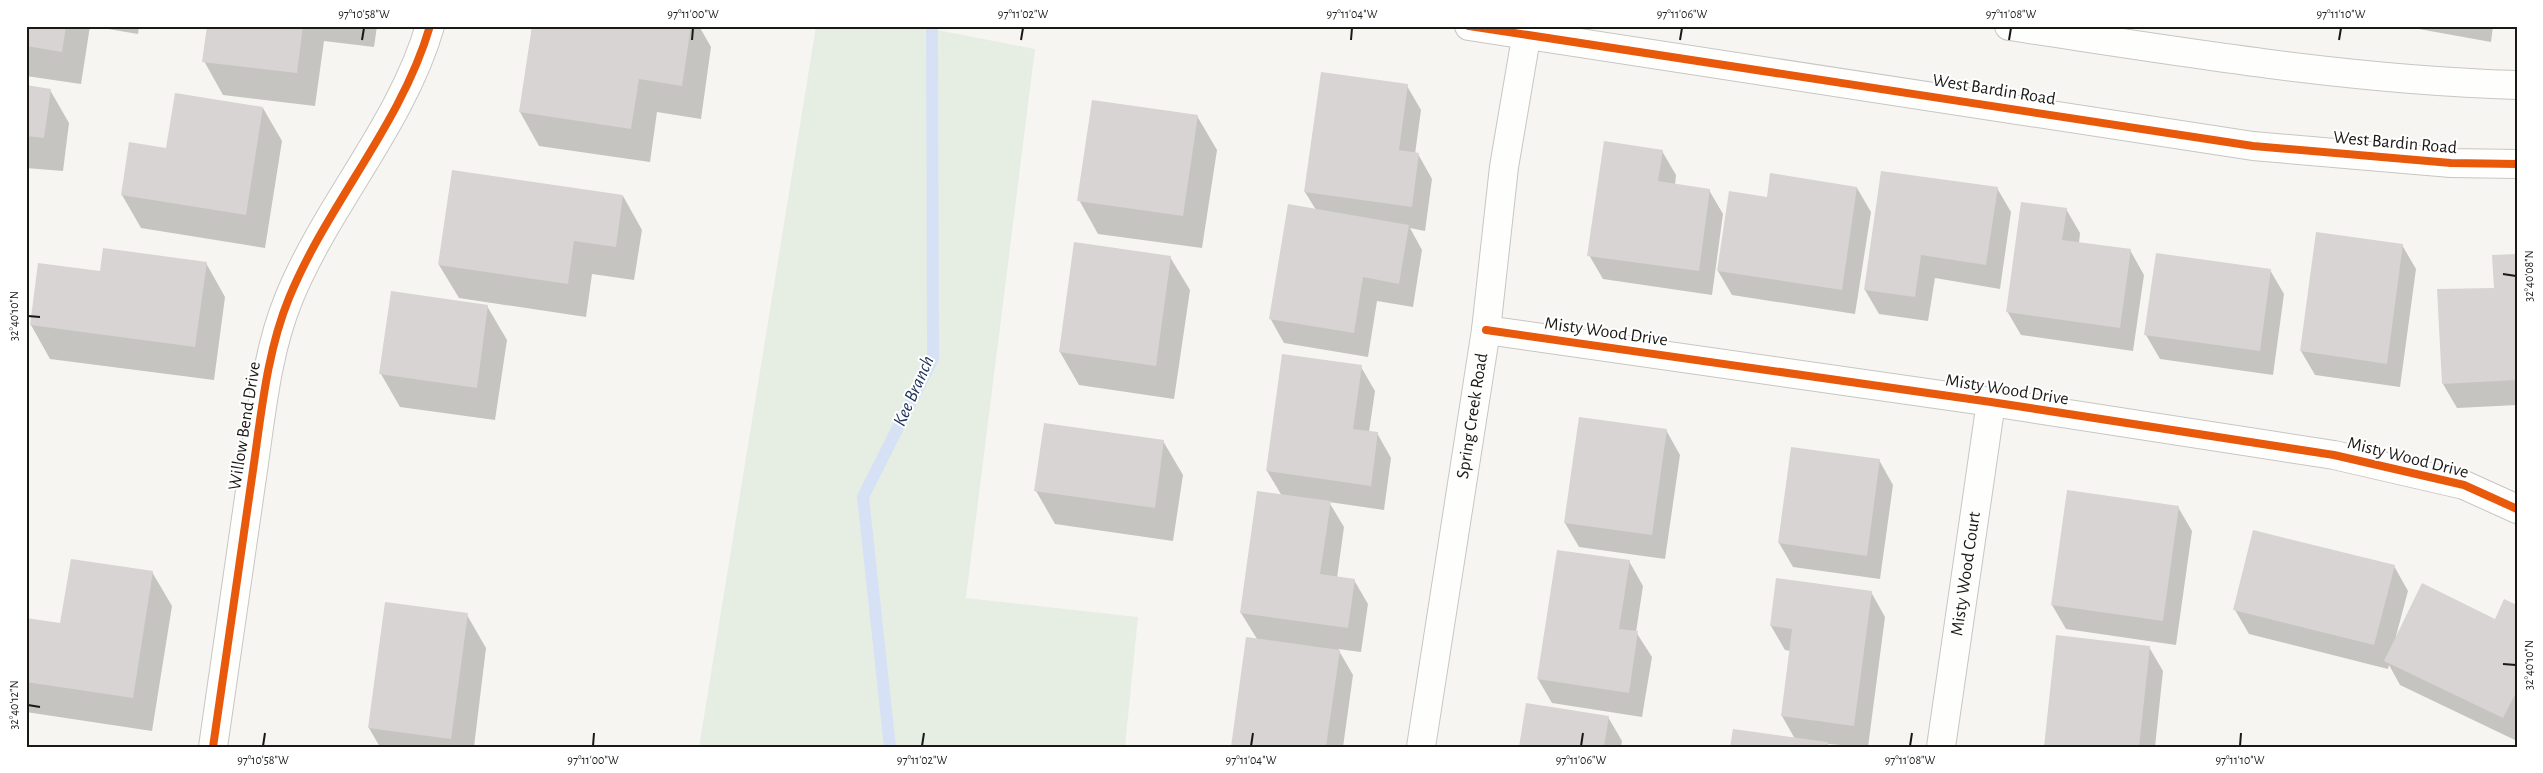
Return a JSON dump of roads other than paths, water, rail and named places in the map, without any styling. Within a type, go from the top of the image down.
[{"type":"street","name":"Willow Bend Drive","points":[[213,747],[268,368],[289,298],[328,221],[394,114],[424,46],[430,26]]},
{"type":"street","name":"West Bardin Road","points":[[1469,26],[1528,31],[2253,146],[2451,163],[2517,164]]},
{"type":"street","points":[[2009,26],[2224,58],[2442,83],[2517,85]]},
{"type":"street","name":"Spring Creek Road","points":[[1421,747],[1486,330],[1504,167],[1528,31]]},
{"type":"street","name":"Misty Wood Drive","points":[[1486,330],[1991,402],[2334,455],[2464,484],[2517,509]]},
{"type":"street","name":"Misty Wood Court","points":[[1941,747],[1991,402]]},
{"type":"waterway","name":"Kee Branch","points":[[890,747],[863,497],[933,358],[932,26]]}]
